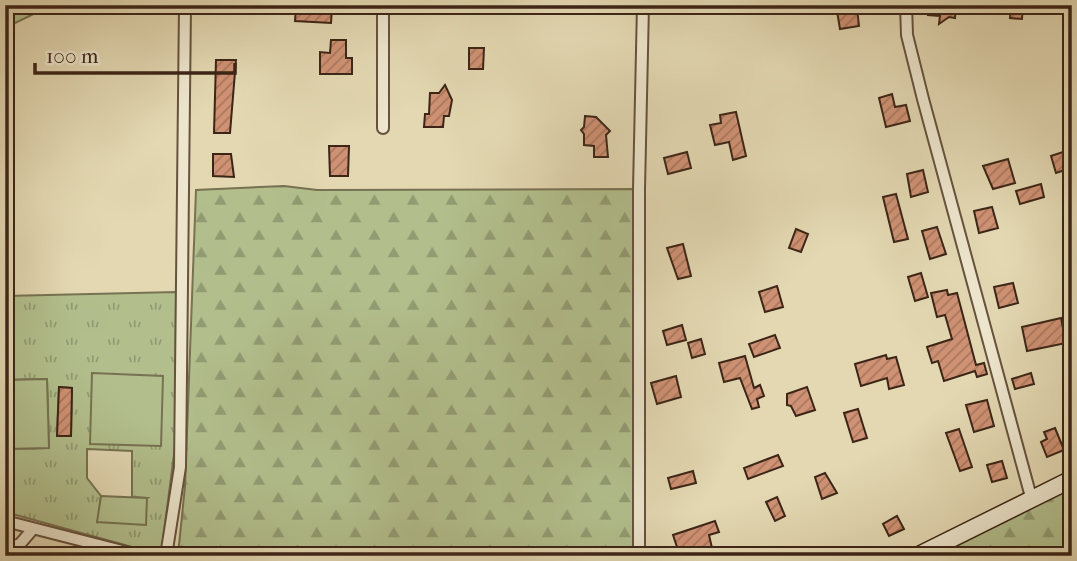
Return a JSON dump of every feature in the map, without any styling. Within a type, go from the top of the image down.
[{"type":"street","points":[[166,556],[180,467],[185,5]]},
{"type":"street","points":[[383,5],[383,128]]},
{"type":"street","points":[[639,556],[639,189],[643,5]]},
{"type":"street","points":[[906,5],[907,35],[922,99],[1031,497]]},
{"type":"street","points":[[917,556],[1031,497],[1072,479]]},
{"type":"street","points":[[5,522],[142,556]]},
{"type":"street","points":[[5,550],[20,544],[32,530]]},
{"type":"green space","points":[[5,5],[52,5],[5,28]]},
{"type":"green space","points":[[284,186],[317,190],[639,189],[634,556],[178,555],[185,486],[196,190]]},
{"type":"green space","points":[[176,292],[175,447],[161,555],[5,512],[5,449],[49,448],[47,379],[5,380],[5,296]],"holes":[[[59,387],[72,388],[71,436],[57,435]],[[87,449],[132,451],[132,497],[147,498],[98,522],[101,496],[87,478]]]},
{"type":"green space","points":[[92,373],[163,376],[161,446],[90,444]]},
{"type":"green space","points":[[47,379],[49,448],[5,449],[5,380]]},
{"type":"green space","points":[[1072,479],[1072,556],[928,556]]},
{"type":"green space","points":[[101,496],[147,498],[146,525],[97,522]]},
{"type":"building","points":[[929,5],[956,5],[955,18],[949,17],[939,24],[940,16],[928,15]]},
{"type":"building","points":[[1011,5],[1023,5],[1022,19],[1010,18]]},
{"type":"building","points":[[296,7],[332,8],[331,23],[295,21]]},
{"type":"building","points":[[857,8],[859,26],[840,29],[837,11]]},
{"type":"building","points":[[331,40],[346,40],[346,58],[352,58],[352,74],[320,74],[320,52],[330,53]]},
{"type":"building","points":[[469,48],[484,48],[483,69],[469,69]]},
{"type":"building","points":[[216,60],[236,60],[230,133],[214,133]]},
{"type":"building","points":[[445,85],[452,100],[449,116],[444,116],[443,127],[424,127],[425,114],[429,114],[430,93],[439,93]]},
{"type":"building","points":[[892,94],[895,107],[906,105],[910,121],[886,127],[879,98]]},
{"type":"building","points":[[736,112],[746,156],[733,160],[729,142],[715,145],[710,125],[721,123],[720,115]]},
{"type":"building","points":[[585,116],[596,117],[610,131],[606,135],[608,157],[594,157],[594,146],[584,145],[584,134],[581,130]]},
{"type":"building","points":[[329,146],[349,146],[348,176],[330,176]]},
{"type":"building","points":[[687,152],[691,168],[668,174],[664,158]]},
{"type":"building","points":[[1063,152],[1068,169],[1056,173],[1051,156]]},
{"type":"building","points":[[213,154],[231,154],[234,177],[213,176]]},
{"type":"building","points":[[1008,159],[1015,183],[993,189],[983,166]]},
{"type":"building","points":[[923,170],[928,192],[911,197],[907,174]]},
{"type":"building","points":[[1041,184],[1044,197],[1020,204],[1016,191]]},
{"type":"building","points":[[896,194],[908,239],[894,242],[883,197]]},
{"type":"building","points":[[992,207],[998,228],[979,233],[974,211]]},
{"type":"building","points":[[937,227],[946,254],[930,259],[922,231]]},
{"type":"building","points":[[796,229],[808,234],[801,252],[789,248]]},
{"type":"building","points":[[683,244],[691,276],[678,279],[667,248]]},
{"type":"building","points":[[921,273],[928,297],[915,301],[908,277]]},
{"type":"building","points":[[1013,283],[1018,303],[999,308],[994,287]]},
{"type":"building","points":[[777,286],[783,307],[765,312],[759,292]]},
{"type":"building","points":[[947,290],[948,295],[957,293],[976,365],[984,363],[987,374],[977,377],[975,371],[944,381],[938,361],[932,363],[927,347],[952,339],[945,315],[937,317],[931,293]]},
{"type":"building","points":[[1061,318],[1066,343],[1027,351],[1022,327]]},
{"type":"building","points":[[682,325],[686,340],[667,345],[663,331]]},
{"type":"building","points":[[775,335],[780,348],[754,357],[749,344]]},
{"type":"building","points":[[701,339],[705,354],[692,358],[688,343]]},
{"type":"building","points":[[886,355],[887,359],[896,357],[904,385],[889,389],[887,378],[861,386],[855,364]]},
{"type":"building","points":[[745,356],[754,388],[760,385],[764,396],[757,399],[759,407],[752,409],[740,378],[724,382],[719,363]]},
{"type":"building","points":[[1031,373],[1034,384],[1015,389],[1012,379]]},
{"type":"building","points":[[676,376],[681,397],[657,404],[651,383]]},
{"type":"building","points":[[59,387],[72,388],[71,436],[57,436]]},
{"type":"building","points":[[807,387],[815,410],[796,416],[791,406],[787,405],[787,394]]},
{"type":"building","points":[[987,400],[994,426],[974,432],[966,405]]},
{"type":"building","points":[[858,409],[867,438],[853,442],[844,413]]},
{"type":"building","points":[[1055,428],[1064,450],[1047,457],[1041,442],[1047,439],[1044,432]]},
{"type":"building","points":[[959,429],[972,467],[960,471],[946,433]]},
{"type":"building","points":[[778,455],[783,466],[748,479],[744,468]]},
{"type":"building","points":[[1002,461],[1007,478],[992,482],[987,465]]},
{"type":"building","points":[[693,471],[696,483],[671,489],[668,478]]},
{"type":"building","points":[[825,473],[837,493],[822,499],[815,477]]},
{"type":"building","points":[[777,497],[785,516],[775,521],[766,502]]},
{"type":"building","points":[[897,516],[904,529],[889,536],[883,524]]},
{"type":"building","points":[[715,521],[719,532],[709,535],[712,548],[680,556],[673,535]]}]
